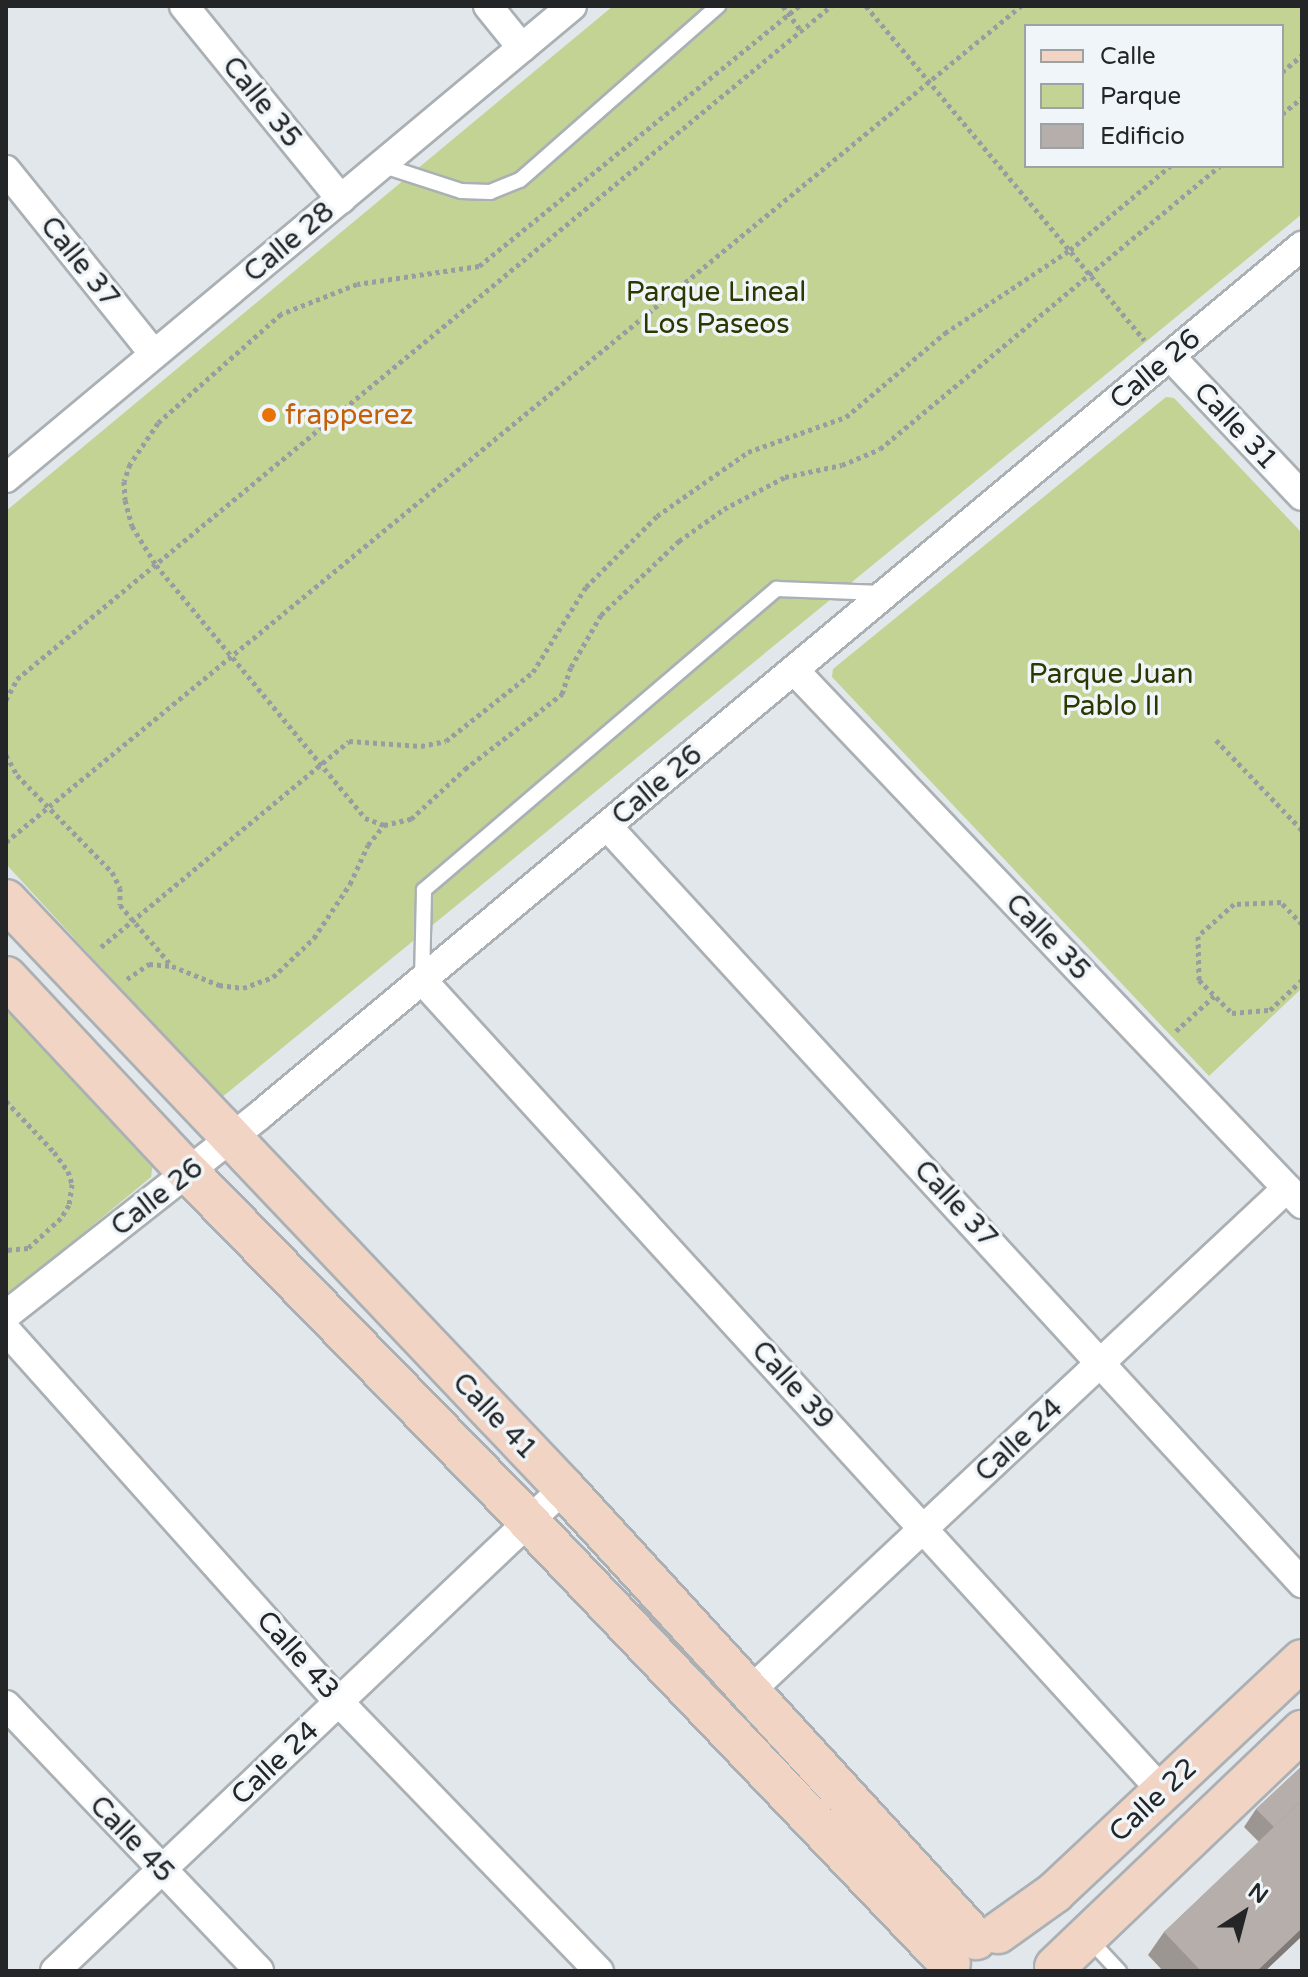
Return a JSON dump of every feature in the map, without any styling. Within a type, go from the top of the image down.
[{"type":"main road","name":"Calle 41","points":[[6,900],[230,1140],[564,1488],[749,1692],[968,1952]]},
{"type":"main road","name":"Calle 41","points":[[6,977],[189,1173],[529,1522],[968,1952]]},
{"type":"main road","name":"Calle 22","points":[[968,1952],[1054,1893],[1302,1660]]},
{"type":"main road","name":"Calle 22","points":[[1055,1969],[1085,1935],[1302,1731]]},
{"type":"main road","points":[[968,1952],[1030,1941],[1055,1969]]},
{"type":"street","name":"Calle 35","points":[[184,6],[341,199]]},
{"type":"street","points":[[488,6],[522,48]]},
{"type":"street","name":"Calle 28","points":[[6,478],[572,6]]},
{"type":"street","name":"Calle 37","points":[[6,170],[154,354]]},
{"type":"street","name":"Calle 26","points":[[6,1315],[230,1140],[1302,246]]},
{"type":"street","name":"Calle 31","points":[[1170,356],[1302,496]]},
{"type":"street","name":"Calle 35","points":[[794,670],[1295,1196]]},
{"type":"street","name":"Calle 37","points":[[607,826],[1302,1583]]},
{"type":"street","name":"Calle 39","points":[[422,980],[1162,1791]]},
{"type":"street","name":"Calle 24","points":[[749,1692],[1102,1363],[1295,1196]]},
{"type":"street","name":"Calle 43","points":[[6,1330],[339,1702],[599,1971]]},
{"type":"street","name":"Calle 24","points":[[55,1971],[564,1488]]},
{"type":"street","name":"Calle 45","points":[[6,1705],[259,1971]]},
{"type":"lane","points":[[381,165],[461,191],[490,192],[520,180],[718,6]]},
{"type":"lane","points":[[422,980],[424,890],[777,589],[886,593]]},
{"type":"lane","points":[[1085,1935],[1119,1971]]},
{"type":"path","points":[[783,6],[801,31]]},
{"type":"path","points":[[799,6],[479,266],[357,284],[281,314],[158,423],[130,464],[124,481],[125,500],[132,526],[156,565],[365,818],[384,825],[411,819],[465,769],[562,694],[571,667],[601,615],[679,541],[724,509],[785,477],[842,465],[880,449],[1218,168]]},
{"type":"path","points":[[6,700],[17,679],[831,6]]},
{"type":"path","points":[[866,6],[1141,333]]},
{"type":"path","points":[[6,842],[1021,6]]},
{"type":"path","points":[[1284,70],[1302,55]]},
{"type":"path","points":[[1284,112],[1302,98]]},
{"type":"path","points":[[99,949],[349,741],[421,746],[446,741],[533,672],[586,587],[657,516],[748,452],[846,417],[984,304],[1070,250],[1168,168]]},
{"type":"path","points":[[1216,740],[1302,830]]},
{"type":"path","points":[[6,755],[17,775],[112,872],[120,888],[120,905],[172,966]]},
{"type":"path","points":[[99,999],[149,964],[172,966],[219,985],[243,988],[273,977],[314,938],[350,884],[368,845],[384,825]]},
{"type":"path","points":[[1300,919],[1281,902],[1234,904],[1198,936],[1199,980],[1232,1013],[1270,1010],[1302,980]]},
{"type":"path","points":[[1169,1037],[1214,996]]},
{"type":"path","points":[[6,1101],[54,1152],[68,1171],[72,1184],[69,1205],[61,1218],[28,1248],[6,1250]]},
{"type":"green space","name":"Parque Lineal Los Paseos","points":[[613,6],[1302,6],[1302,214],[221,1098],[6,864],[6,511]]},
{"type":"green space","name":"Parque Juan Pablo II","points":[[1166,397],[1174,398],[1302,533],[1302,988],[1209,1076],[832,677],[833,669]]},
{"type":"green space","points":[[6,1002],[154,1156],[151,1177],[6,1297]]},
{"type":"building","points":[[1302,1766],[1302,1800],[1274,1827],[1256,1809]]},
{"type":"building","points":[[1302,1800],[1302,1928],[1257,1971],[1201,1971],[1164,1932]]},
{"type":"place","name":"frapperez","points":[[269,415]]}]
